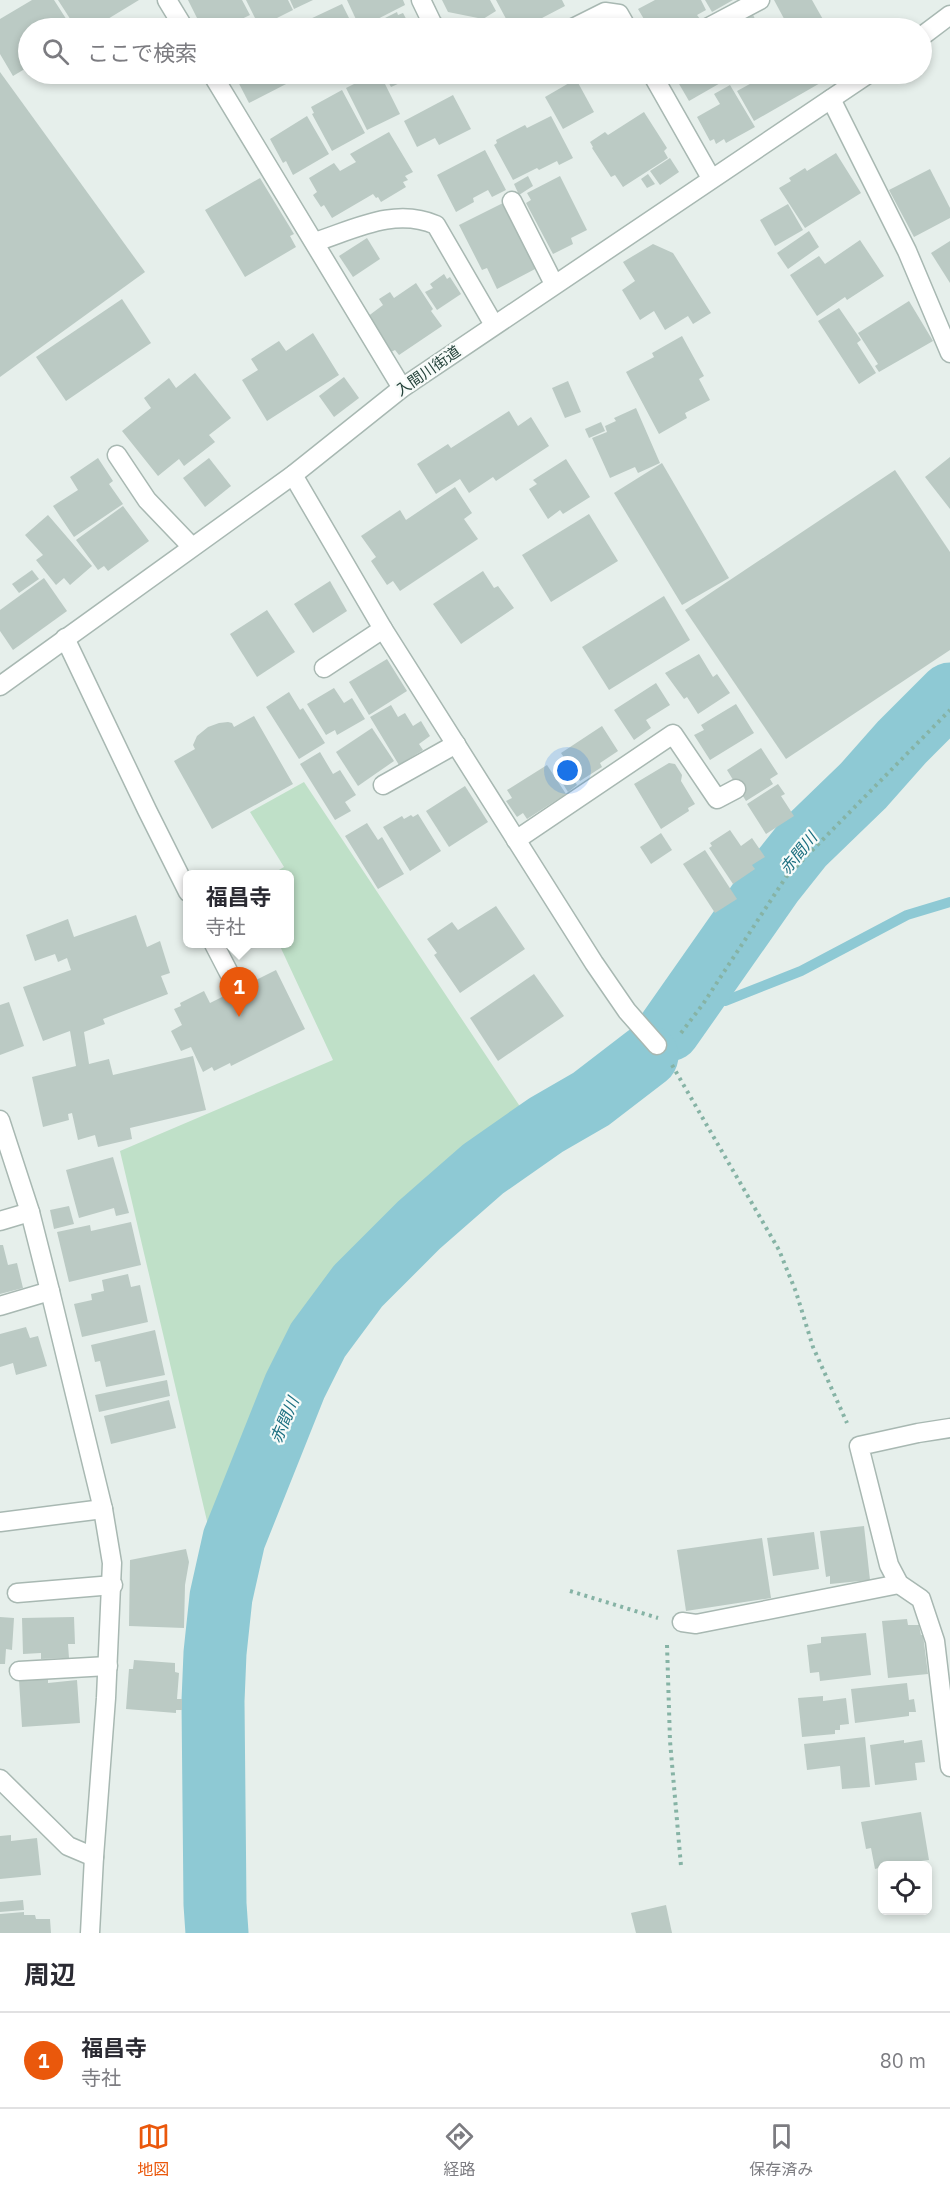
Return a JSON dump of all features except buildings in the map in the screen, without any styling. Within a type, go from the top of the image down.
[{"type":"street","points":[[166,0],[178,18]]},
{"type":"street","points":[[421,0],[430,18]]},
{"type":"street","points":[[726,18],[760,0]]},
{"type":"street","points":[[598,18],[615,11]]},
{"type":"street","points":[[932,28],[950,15]]},
{"type":"street","points":[[218,84],[402,388]]},
{"type":"street","points":[[658,84],[711,178]]},
{"type":"street","name":"入間川街道","points":[[3,678],[66,638],[293,475],[402,388],[853,84]]},
{"type":"street","points":[[831,99],[907,251],[950,353]]},
{"type":"street","points":[[512,201],[554,284]]},
{"type":"street","points":[[315,242],[382,219],[422,219],[436,225],[494,326]]},
{"type":"street","points":[[117,455],[147,500],[192,547]]},
{"type":"street","points":[[293,475],[383,629],[594,963],[627,1011],[661,1050]]},
{"type":"street","points":[[324,668],[383,629]]},
{"type":"street","points":[[66,638],[183,882]]},
{"type":"street","points":[[516,840],[673,734],[717,799],[736,789]]},
{"type":"street","points":[[383,785],[456,744]]},
{"type":"street","points":[[216,948],[229,973]]},
{"type":"street","points":[[0,1120],[3,1140],[30,1212],[50,1291],[104,1509],[112,1563],[113,1585],[90,1933]]},
{"type":"street","points":[[0,1221],[30,1212]]},
{"type":"street","points":[[0,1306],[50,1291]]},
{"type":"street","points":[[950,1428],[918,1432],[859,1446],[889,1565],[899,1584],[921,1599],[935,1641],[950,1767]]},
{"type":"street","points":[[0,1522],[104,1509]]},
{"type":"street","points":[[674,1622],[696,1624],[899,1584]]},
{"type":"street","points":[[17,1593],[113,1585]]},
{"type":"street","points":[[19,1671],[108,1666]]},
{"type":"street","points":[[0,1779],[68,1846],[94,1857]]},
{"type":"path","points":[[859,1446],[813,1347],[796,1292],[779,1250],[661,1050],[703,1004],[786,877],[950,710]]},
{"type":"path","points":[[570,1591],[674,1622],[670,1741],[681,1866]]},
{"type":"green space","points":[[304,782],[529,1120],[435,1183],[394,1232],[327,1303],[254,1437],[235,1490],[223,1536],[211,1538],[120,1151],[333,1060],[281,948],[294,948],[294,870],[279,870],[284,867],[250,812]]},
{"type":"waterway","name":"赤間川","points":[[669,1030],[772,883],[803,844],[863,786],[902,742],[950,694]]},
{"type":"waterway","points":[[725,1001],[801,971],[907,915],[950,902]]},
{"type":"waterway","name":"赤間川","points":[[217,1933],[213,1701],[221,1597],[234,1539],[295,1386],[318,1340],[358,1286],[419,1225],[483,1169],[546,1125],[591,1099],[647,1056]]},
{"type":"place","name":"福昌寺","points":[[239,1017]]}]
